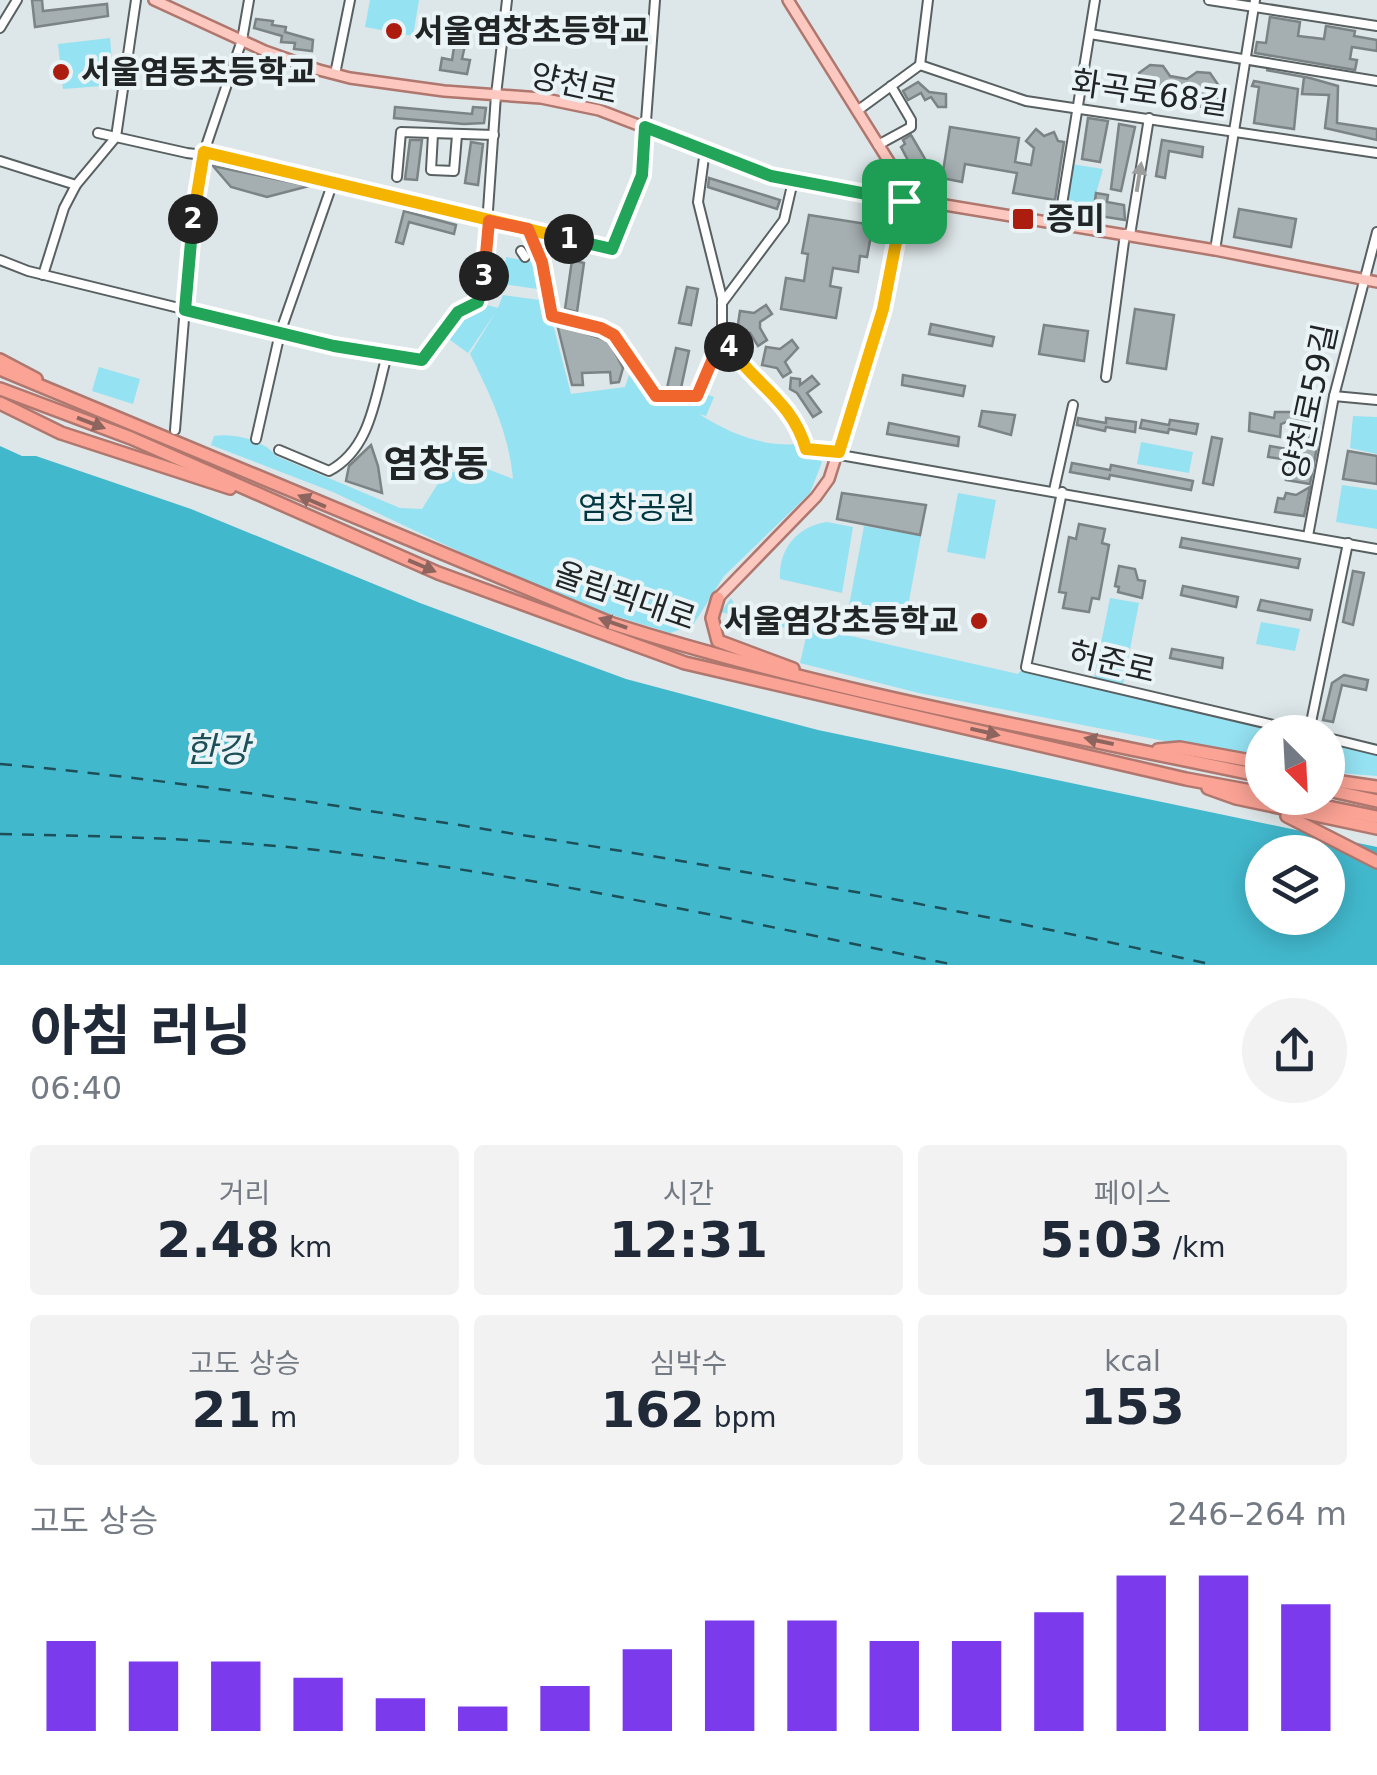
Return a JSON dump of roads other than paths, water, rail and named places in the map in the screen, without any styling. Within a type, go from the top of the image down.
[{"type":"highway","points":[[0,360],[24,370],[47,388]]},
{"type":"highway","name":"올림픽대로","points":[[0,369],[610,623],[844,688],[1245,772]]},
{"type":"highway","name":"올림픽대로","points":[[0,388],[132,438],[438,572],[684,663],[1245,790]]},
{"type":"highway","points":[[0,403],[61,433],[210,484],[249,491]]},
{"type":"highway","points":[[718,598],[712,626],[722,644],[844,688]]},
{"type":"highway","points":[[1148,752],[1180,748],[1245,760]]},
{"type":"highway","points":[[1186,779],[1292,817],[1377,862]]},
{"type":"highway","points":[[1345,780],[1377,783]]},
{"type":"highway","points":[[1345,793],[1377,800]]},
{"type":"highway","points":[[1236,798],[1377,828]]},
{"type":"highway","points":[[1345,810],[1377,817]]},
{"type":"main road","name":"양천로","points":[[154,0],[242,40],[334,74],[599,110],[793,181],[1059,223],[1377,282]]},
{"type":"main road","points":[[718,598],[816,497],[829,478],[883,309],[904,201],[903,186],[788,0]]},
{"type":"street","points":[[1,25],[17,0]]},
{"type":"street","points":[[43,274],[64,208],[76,185],[116,137],[136,0]]},
{"type":"street","points":[[175,430],[204,152],[242,40],[248,0]]},
{"type":"street","points":[[334,74],[350,0]]},
{"type":"street","points":[[0,260],[280,333],[422,360],[458,312],[478,302],[489,221],[496,94],[507,0]]},
{"type":"street","points":[[98,133],[204,152],[612,249],[642,175],[656,0]]},
{"type":"street","points":[[856,111],[920,64],[928,0]]},
{"type":"street","points":[[1059,223],[1096,0]]},
{"type":"street","points":[[1209,0],[1254,3],[1377,26]]},
{"type":"street","points":[[1214,250],[1254,3]]},
{"type":"street","points":[[1090,34],[1377,81]]},
{"type":"street","name":"화곡로68길","points":[[920,64],[1026,101],[1377,153]]},
{"type":"street","points":[[878,145],[911,127],[911,120],[891,86]]},
{"type":"street","points":[[1106,377],[1148,118]]},
{"type":"street","points":[[397,177],[401,132],[494,136]]},
{"type":"street","points":[[433,134],[430,170],[454,172],[457,135]]},
{"type":"street","points":[[528,229],[542,262],[552,316],[614,335],[656,396],[697,396],[722,337],[722,302],[698,202],[705,150]]},
{"type":"street","points":[[0,161],[76,185]]},
{"type":"street","points":[[722,302],[784,220],[793,181]]},
{"type":"street","points":[[256,439],[280,333],[332,182]]},
{"type":"street","name":"양천로59길","points":[[1308,536],[1334,396],[1377,232]]},
{"type":"street","points":[[722,337],[744,368],[779,398],[798,423],[806,449],[1377,548]]},
{"type":"street","points":[[280,450],[328,470],[341,464],[367,432],[387,355]]},
{"type":"street","points":[[1334,396],[1377,400]]},
{"type":"street","points":[[1058,491],[1073,405]]},
{"type":"street","name":"허준로","points":[[1058,491],[1026,667],[1245,718]]},
{"type":"street","points":[[1310,715],[1348,543]]},
{"type":"street","points":[[1345,742],[1377,750]]},
{"type":"water","name":"한강","points":[[0,446],[191,509],[420,603],[626,679],[818,730],[1320,835],[1245,835],[1245,935],[1345,935],[1345,840],[1377,847],[1377,965],[0,965]]},
{"type":"place","name":"서울염창초등학교","points":[[394,31]]},
{"type":"place","name":"서울염동초등학교","points":[[61,72]]},
{"type":"place","name":"증미","points":[[1023,219]]},
{"type":"place","name":"서울염강초등학교","points":[[979,621]]},
{"type":"district","name":"염창동","points":[[436,464]]},
{"type":"park label","name":"염창공원","points":[[637,508]]}]
